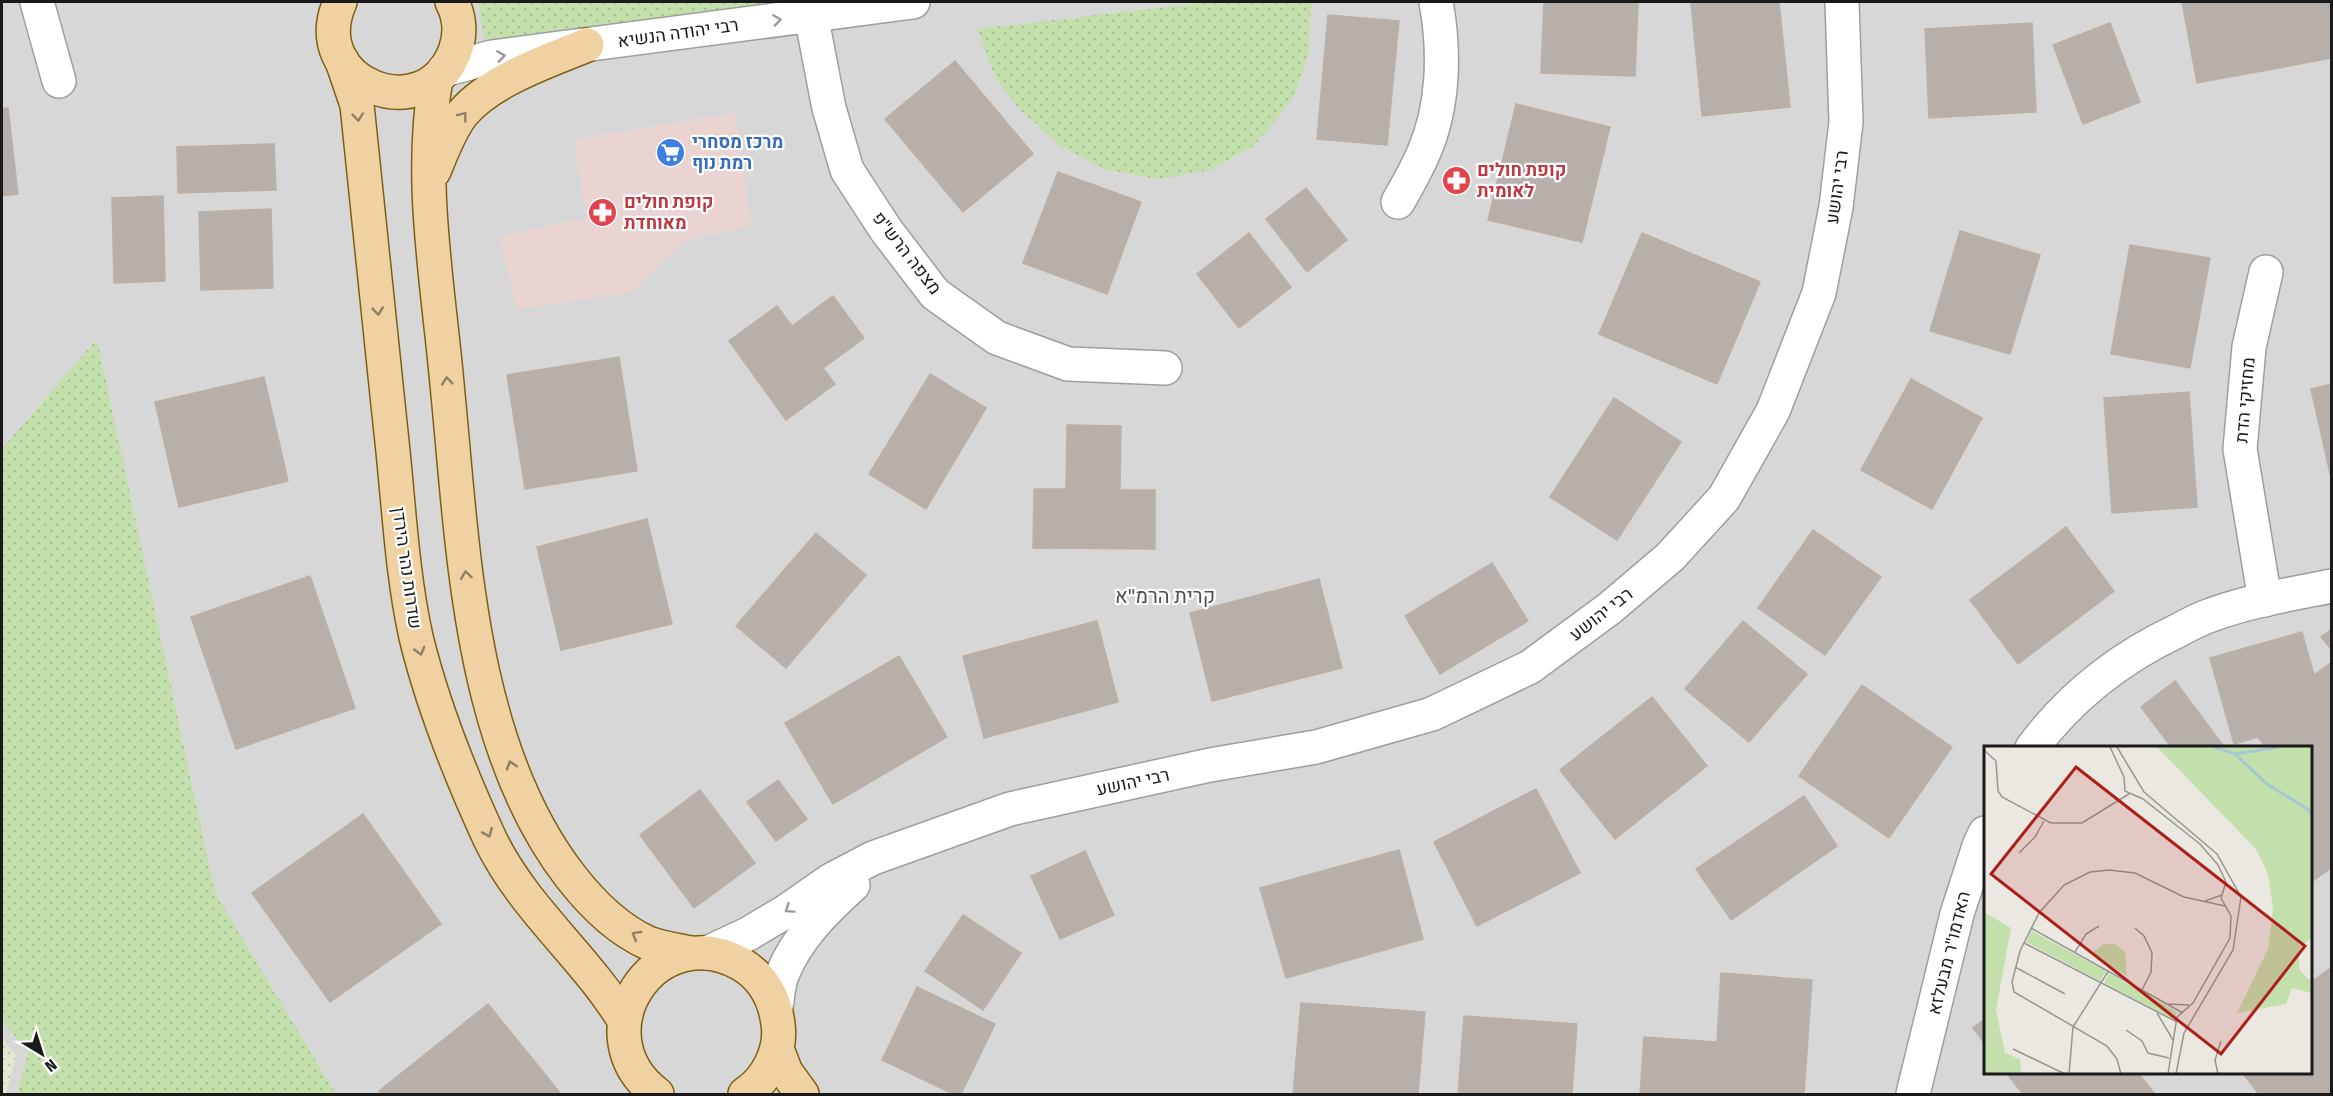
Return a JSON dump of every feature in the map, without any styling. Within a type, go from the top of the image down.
[{"type":"main road","points":[[342,62],[348,71],[364,84],[384,91],[406,92],[427,85],[440,74],[454,53],[459,33],[457,14],[452,2]]},
{"type":"main road","name":"שדרות נהר הירדן","points":[[338,5],[334,23],[334,43],[357,105],[404,554],[416,635],[437,715],[497,851],[519,887],[549,926],[586,965],[624,1020]]},
{"type":"main road","points":[[428,186],[444,147],[463,114],[488,92],[528,70],[587,45]]},
{"type":"main road","points":[[440,74],[430,110],[428,186],[466,580],[494,714],[514,776],[533,820],[558,860],[584,894],[616,923],[650,943],[729,958],[750,969],[765,986],[776,1007],[779,1028],[777,1049],[768,1071],[745,1095]]},
{"type":"main road","points":[[657,1095],[645,1085],[631,1066],[624,1044],[624,1020],[631,996],[646,976],[667,961],[699,953]]},
{"type":"main road","points":[[777,1049],[786,1072],[802,1095]]},
{"type":"street","points":[[37,2],[59,81]]},
{"type":"street","name":"רבי יהודה הנשיא","points":[[440,74],[492,57],[913,2]]},
{"type":"street","points":[[1398,202],[1425,151],[1441,91],[1436,2]]},
{"type":"street","name":"רבי יהושע","points":[[699,953],[748,934],[831,880],[873,858],[1010,809],[1210,765],[1316,747],[1432,714],[1530,668],[1610,608],[1670,557],[1724,498],[1773,411],[1819,293],[1836,207],[1846,122],[1842,2]]},
{"type":"street","name":"מצפה הרש\"פ","points":[[811,15],[829,108],[847,170],[886,230],[935,294],[997,338],[1068,364],[1165,369]]},
{"type":"street","name":"מחזיקי הדת","points":[[2265,600],[2240,449],[2249,347],[2266,272]]},
{"type":"street","points":[[2034,746],[2052,722],[2095,681],[2152,643],[2210,615],[2331,586]]},
{"type":"street","name":"רבי יהושע","points":[[776,1007],[782,976],[800,943],[824,910],[860,879],[900,853],[954,828]]},
{"type":"street","name":"האדמו\"ר מבעלזא","points":[[1913,1095],[1928,1041],[1957,914],[1978,846],[1984,835]]},
{"type":"street","name":"האדמו\"ר מבעלזא","points":[[1923,1095],[1928,1041]]},
{"type":"shaded area","points":[[2,2],[2331,2],[2331,1094],[2,1094]]},
{"type":"shaded area","name":"מרכז מסחרי רמת נוף","points":[[736,113],[751,226],[684,241],[632,292],[517,309],[499,237],[586,218],[574,140]]},
{"type":"green space","points":[[478,2],[792,2],[485,44]]},
{"type":"green space","points":[[1209,2],[1311,2],[1309,53],[1295,94],[1278,118],[1253,146],[1211,170],[1158,179],[1103,169],[1061,146],[1020,110],[996,79],[977,29]]},
{"type":"green space","points":[[97,339],[215,893],[336,1094],[17,1094],[28,1053],[2,1019],[2,449]]},
{"type":"green space","points":[[2,1038],[16,1056],[6,1094],[2,1094]]},
{"type":"building","points":[[1544,2],[1638,2],[1635,76],[1541,73]]},
{"type":"building","points":[[1691,2],[1779,2],[1790,107],[1702,116]]},
{"type":"building","points":[[2182,2],[2332,2],[2332,58],[2197,83]]},
{"type":"building","points":[[1328,15],[1399,21],[1387,145],[1317,139]]},
{"type":"building","points":[[2032,23],[2036,112],[1929,118],[1925,29]]},
{"type":"building","points":[[2110,23],[2140,102],[2083,124],[2053,45]]},
{"type":"building","points":[[955,61],[1033,154],[963,212],[885,119]]},
{"type":"building","points":[[1516,104],[1610,127],[1582,242],[1488,220]]},
{"type":"building","points":[[8,108],[18,194],[2,196],[2,109]]},
{"type":"building","points":[[274,144],[276,190],[178,193],[177,147]]},
{"type":"building","points":[[1058,172],[1141,202],[1107,294],[1023,263]]},
{"type":"building","points":[[1306,188],[1347,240],[1307,272],[1266,219]]},
{"type":"building","points":[[163,196],[165,281],[114,283],[112,198]]},
{"type":"building","points":[[271,209],[273,288],[201,290],[199,212]]},
{"type":"building","points":[[1960,231],[2040,255],[2010,354],[1930,331]]},
{"type":"building","points":[[1249,233],[1291,287],[1239,328],[1197,274]]},
{"type":"building","points":[[1642,233],[1760,282],[1717,384],[1599,334]]},
{"type":"building","points":[[2130,245],[2210,258],[2190,368],[2111,354]]},
{"type":"building","points":[[833,296],[864,338],[823,368],[835,384],[786,420],[729,341],[777,306],[792,326]]},
{"type":"building","points":[[619,357],[637,471],[525,489],[507,375]]},
{"type":"building","points":[[930,374],[986,408],[926,509],[869,474]]},
{"type":"building","points":[[264,377],[288,481],[179,507],[155,402]]},
{"type":"building","points":[[1911,379],[1982,418],[1932,509],[1861,470]]},
{"type":"building","points":[[2332,384],[2332,482],[2311,389]]},
{"type":"building","points":[[2189,392],[2197,507],[2112,513],[2104,398]]},
{"type":"building","points":[[1614,398],[1681,442],[1617,540],[1550,497]]},
{"type":"building","points":[[1067,425],[1121,426],[1120,490],[1155,490],[1155,549],[1033,548],[1034,489],[1066,489]]},
{"type":"building","points":[[647,519],[672,624],[561,650],[537,547]]},
{"type":"building","points":[[2066,527],[2114,591],[2018,664],[1970,600]]},
{"type":"building","points":[[1813,530],[1881,577],[1825,655],[1758,608]]},
{"type":"building","points":[[816,533],[866,575],[786,668],[736,626]]},
{"type":"building","points":[[1492,563],[1528,621],[1440,674],[1405,616]]},
{"type":"building","points":[[310,576],[355,708],[236,749],[191,617]]},
{"type":"building","points":[[1319,579],[1342,668],[1212,701],[1190,613]]},
{"type":"building","points":[[1097,621],[1118,702],[984,738],[963,656]]},
{"type":"building","points":[[1743,621],[1807,674],[1749,742],[1685,689]]},
{"type":"building","points":[[2332,629],[2332,650],[2321,637]]},
{"type":"building","points":[[2302,632],[2314,675],[2332,662],[2332,867],[2312,882],[2312,746],[2265,746],[2258,737],[2234,744],[2210,658]]},
{"type":"building","points":[[899,656],[947,737],[833,804],[785,723]]},
{"type":"building","points":[[2175,681],[2224,746],[2170,746],[2141,707]]},
{"type":"building","points":[[1862,685],[1952,747],[1889,838],[1799,776]]},
{"type":"building","points":[[1652,697],[1707,766],[1615,839],[1560,770]]},
{"type":"building","points":[[778,780],[807,819],[776,841],[747,802]]},
{"type":"building","points":[[1536,789],[1580,873],[1477,926],[1434,842]]},
{"type":"building","points":[[700,790],[755,863],[694,908],[640,835]]},
{"type":"building","points":[[1804,796],[1837,846],[1731,920],[1696,869]]},
{"type":"building","points":[[363,814],[441,924],[330,1002],[252,893]]},
{"type":"building","points":[[1399,850],[1423,939],[1286,978],[1260,888]]},
{"type":"building","points":[[1085,851],[1114,915],[1060,939],[1031,876]]},
{"type":"building","points":[[963,915],[1021,953],[983,1010],[925,971]]},
{"type":"building","points":[[2332,967],[2332,1094],[2259,1094],[2244,1075],[2312,1075],[2312,982]]},
{"type":"building","points":[[1721,973],[1812,980],[1804,1094],[1640,1094],[1644,1037],[1717,1042]]},
{"type":"building","points":[[917,987],[995,1024],[961,1094],[953,1094],[882,1060]]},
{"type":"building","points":[[1301,1003],[1425,1012],[1418,1094],[1293,1094]]},
{"type":"building","points":[[488,1004],[561,1094],[382,1094],[379,1091]]},
{"type":"building","points":[[1464,1016],[1577,1024],[1572,1094],[1458,1094]]},
{"type":"building","points":[[1984,1020],[1984,1043],[1973,1028]]},
{"type":"building","points":[[2008,1075],[2140,1075],[2155,1094],[2023,1094]]},
{"type":"place","name":"מרכז מסחרי רמת נוף","points":[[671,152]]},
{"type":"place","name":"קופת חולים לאומית","points":[[1456,180]]},
{"type":"place","name":"קופת חולים מאוחדת","points":[[603,212]]},
{"type":"district","name":"קרית הרמ\"א","points":[[1165,596]]}]
